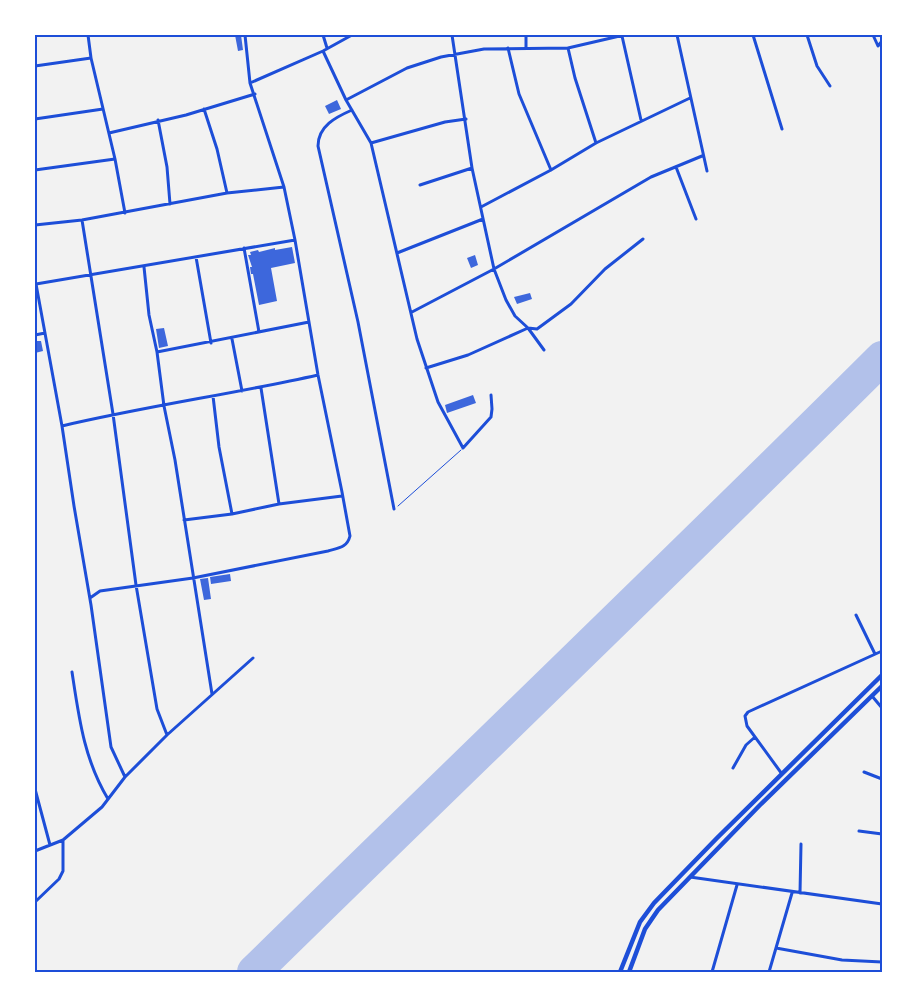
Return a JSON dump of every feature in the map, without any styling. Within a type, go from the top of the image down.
[{"type":"main road","points":[[620,972],[637,929],[647,911],[755,800],[882,675]]},
{"type":"main road","points":[[629,972],[651,919],[689,877],[760,805],[882,686]]},
{"type":"main road","points":[[755,800],[760,805]]},
{"type":"street","points":[[88,35],[91,58],[115,159],[124,213]]},
{"type":"street","points":[[90,598],[100,591],[192,578],[328,551],[346,546],[350,536],[318,375],[296,240],[284,186],[250,83],[245,35]]},
{"type":"street","points":[[323,35],[327,48]]},
{"type":"street","points":[[250,83],[323,51],[352,35]]},
{"type":"street","points":[[452,35],[472,168],[494,269],[506,300],[515,316],[528,328],[544,350]]},
{"type":"street","points":[[526,35],[526,48]]},
{"type":"street","points":[[346,100],[407,68],[456,54],[484,49],[568,48],[623,35],[641,120]]},
{"type":"street","points":[[678,35],[702,156],[707,171]]},
{"type":"street","points":[[754,35],[782,129]]},
{"type":"street","points":[[807,35],[817,66],[830,86]]},
{"type":"street","points":[[873,35],[878,46],[882,41]]},
{"type":"street","points":[[508,48],[520,94],[551,170]]},
{"type":"street","points":[[568,48],[575,78],[596,142]]},
{"type":"street","points":[[323,51],[346,100],[371,143],[417,339],[438,402],[463,448],[476,436],[491,417],[491,395]]},
{"type":"street","points":[[35,66],[91,58]]},
{"type":"street","points":[[109,132],[204,109],[255,94]]},
{"type":"street","points":[[481,208],[551,170],[596,142],[690,98]]},
{"type":"street","points":[[204,109],[217,149],[227,193]]},
{"type":"street","points":[[35,119],[103,110]]},
{"type":"street","points":[[352,110],[338,116],[323,128],[318,138],[318,146],[358,322],[394,509]]},
{"type":"street","points":[[371,143],[445,122],[466,119]]},
{"type":"street","points":[[158,120],[167,166],[170,204]]},
{"type":"street","points":[[412,312],[494,269],[651,177],[702,156]]},
{"type":"street","points":[[35,170],[115,159]]},
{"type":"street","points":[[676,167],[696,219]]},
{"type":"street","points":[[420,185],[472,168]]},
{"type":"street","points":[[35,225],[82,220],[227,193],[284,186]]},
{"type":"street","points":[[397,254],[483,218]]},
{"type":"street","points":[[82,220],[113,414],[136,585],[157,709],[167,735]]},
{"type":"street","points":[[426,368],[468,355],[528,328],[538,329],[571,304],[604,269],[643,239]]},
{"type":"street","points":[[125,777],[111,747],[90,598],[62,426],[36,284],[296,240]]},
{"type":"street","points":[[244,248],[259,332]]},
{"type":"street","points":[[196,257],[211,343]]},
{"type":"street","points":[[144,266],[149,315],[175,460],[192,578],[212,694]]},
{"type":"street","points":[[157,352],[232,339],[309,322]]},
{"type":"street","points":[[35,335],[45,333]]},
{"type":"street","points":[[232,339],[242,391]]},
{"type":"street","points":[[62,426],[113,414],[261,388],[318,375]]},
{"type":"street","points":[[261,388],[280,504]]},
{"type":"street","points":[[213,396],[219,447],[232,514]]},
{"type":"street","points":[[184,520],[342,496]]},
{"type":"street","points":[[856,615],[875,654]]},
{"type":"street","points":[[782,774],[745,722],[745,716],[748,712],[882,651]]},
{"type":"street","points":[[35,851],[63,840],[102,807],[125,777],[167,735],[253,658]]},
{"type":"street","points":[[72,672],[88,757],[108,799]]},
{"type":"street","points":[[872,696],[882,708]]},
{"type":"street","points":[[732,768],[746,745],[755,737]]},
{"type":"street","points":[[864,772],[882,779]]},
{"type":"street","points":[[35,789],[50,845]]},
{"type":"street","points":[[859,831],[882,834]]},
{"type":"street","points":[[35,902],[59,879],[63,871],[63,840]]},
{"type":"street","points":[[800,893],[801,844]]},
{"type":"street","points":[[689,877],[882,904]]},
{"type":"street","points":[[712,972],[737,885]]},
{"type":"street","points":[[768,972],[792,892]]},
{"type":"street","points":[[776,948],[842,960],[882,962]]},
{"type":"path","points":[[394,509],[463,448]]},
{"type":"building","points":[[235,35],[241,35],[243,50],[238,51]]},
{"type":"building","points":[[337,100],[341,109],[329,114],[325,106]]},
{"type":"building","points":[[292,247],[295,263],[271,268],[277,301],[259,305],[248,255],[251,255],[250,252],[258,250],[259,252],[275,248],[275,250]]},
{"type":"building","points":[[475,255],[478,265],[471,268],[467,258]]},
{"type":"building","points":[[530,293],[532,299],[517,304],[514,297]]},
{"type":"building","points":[[164,328],[168,346],[159,348],[156,329]]},
{"type":"building","points":[[35,341],[41,341],[43,351],[35,353]]},
{"type":"building","points":[[473,395],[476,403],[447,413],[445,405]]},
{"type":"building","points":[[230,574],[231,581],[211,584],[210,577]]},
{"type":"building","points":[[208,578],[211,599],[204,600],[200,579]]},
{"type":"runway","points":[[254,972],[882,358]]}]
